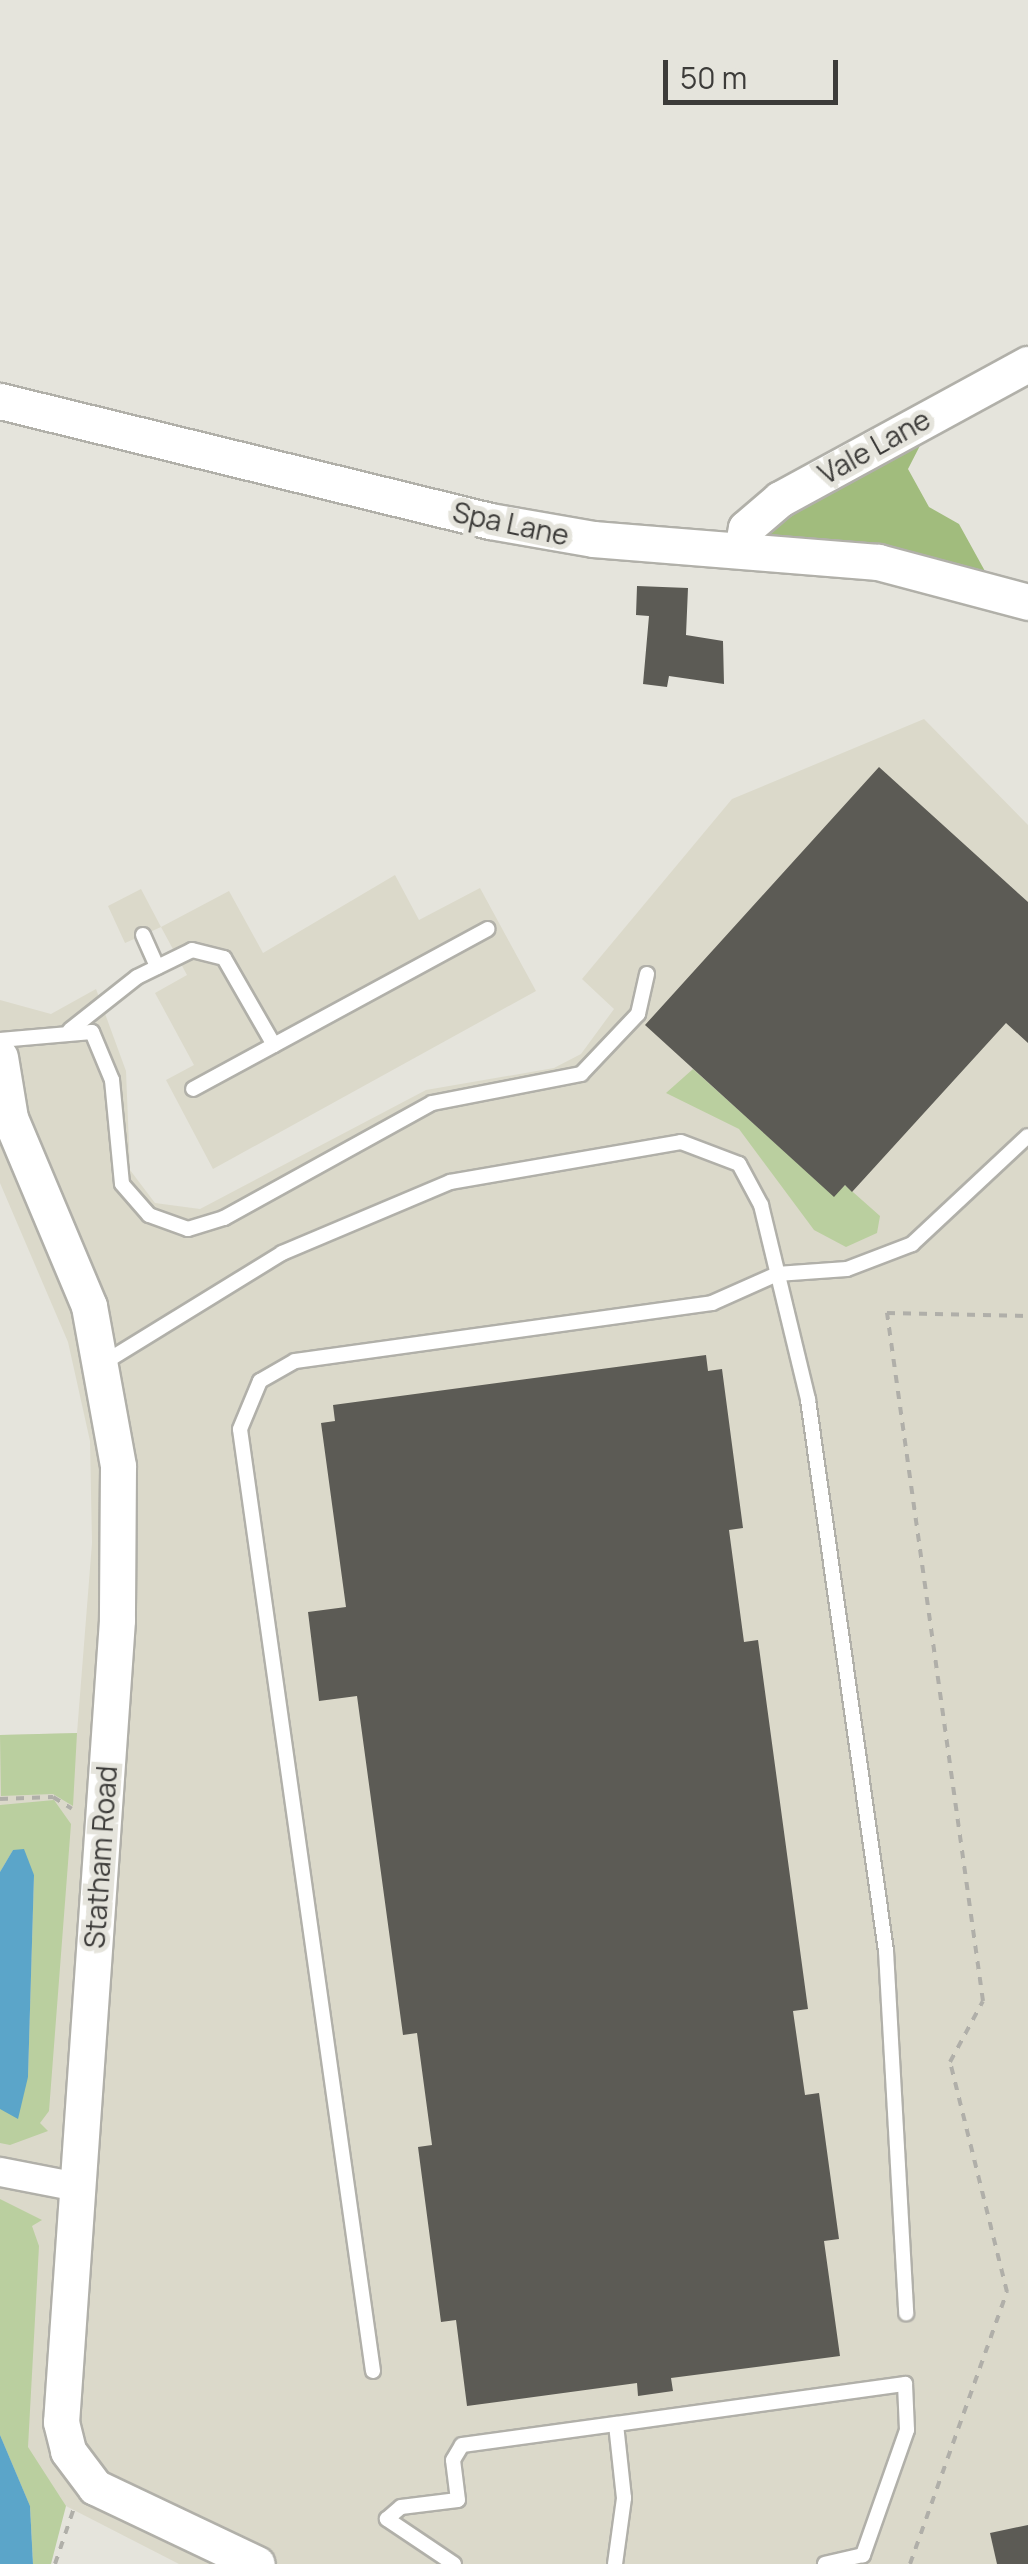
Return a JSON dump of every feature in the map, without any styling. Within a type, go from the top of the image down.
[{"type":"street","name":"Vale Lane","points":[[742,550],[746,528],[780,498],[1028,364]]},
{"type":"street","name":"Spa Lane","points":[[0,401],[490,521],[878,562],[1028,602]]},
{"type":"street","name":"Statham Road","points":[[0,1057],[10,1118],[104,1362],[118,1466],[117,1620],[62,2422],[68,2451],[95,2486],[256,2564]]},
{"type":"street","points":[[0,2172],[76,2187]]},
{"type":"lane","points":[[193,1089],[488,929]]},
{"type":"lane","points":[[142,935],[157,967]]},
{"type":"lane","points":[[70,1030],[157,967],[192,950],[224,958],[274,1045]]},
{"type":"lane","points":[[0,1040],[70,1030],[92,1032],[105,1050],[122,1184],[149,1215],[188,1229],[224,1218],[432,1104],[581,1074],[638,1014],[646,974]]},
{"type":"lane","points":[[374,2371],[240,1430],[260,1381],[296,1361],[712,1304],[777,1274],[847,1270],[912,1244],[1028,1136]]},
{"type":"lane","points":[[104,1362],[282,1253],[450,1182],[681,1142],[739,1164],[761,1205],[808,1400],[886,1951],[906,2313]]},
{"type":"lane","points":[[454,2564],[387,2519],[401,2507],[458,2500],[452,2460],[462,2444],[904,2384],[906,2430],[864,2555],[825,2564]]},
{"type":"lane","points":[[615,2564],[624,2498],[616,2424]]},
{"type":"path","points":[[910,2564],[1008,2292],[950,2062],[983,2000],[887,1313],[1028,1316]]},
{"type":"path","points":[[0,1799],[53,1797],[72,1809]]},
{"type":"path","points":[[55,2564],[62,2523],[95,2486]]},
{"type":"shaded area","points":[[924,719],[1028,825],[1028,2564],[179,2564],[66,2506],[0,2506],[0,1735],[77,1733],[92,1543],[90,1441],[68,1342],[0,1183],[0,1000],[51,1014],[96,989],[126,1071],[130,1170],[155,1203],[200,1209],[426,1090],[554,1068],[581,1054],[614,1009],[582,979],[732,799]]},
{"type":"shaded area","points":[[395,875],[419,920],[480,888],[536,991],[213,1169],[166,1080],[194,1065],[155,993],[187,975],[161,927],[229,891],[263,953]]},
{"type":"shaded area","points":[[141,889],[161,927],[125,943],[108,906]]},
{"type":"green space","points":[[928,430],[908,469],[929,507],[959,524],[986,573],[768,535],[771,522]]},
{"type":"green space","points":[[693,1069],[834,1196],[845,1185],[880,1216],[877,1233],[846,1247],[814,1230],[739,1129],[666,1093]]},
{"type":"green space","points":[[77,1733],[73,1806],[53,1794],[1,1796],[0,1735]]},
{"type":"green space","points":[[54,1800],[71,1824],[49,2111],[40,2123],[48,2131],[10,2145],[0,2143],[0,2109],[28,2077],[34,1875],[13,1850],[0,1872],[0,1805]]},
{"type":"green space","points":[[0,2199],[42,2220],[32,2226],[39,2246],[28,2447],[66,2506],[51,2564],[33,2564],[30,2506],[0,2435]]},
{"type":"water","points":[[24,1849],[34,1875],[28,2077],[18,2119],[0,2109],[0,1872],[13,1850]]},
{"type":"water","points":[[0,2435],[30,2506],[33,2564],[0,2564]]},
{"type":"building","points":[[637,586],[688,588],[686,635],[723,641],[724,684],[669,676],[667,687],[643,684],[649,616],[636,615]]},
{"type":"building","points":[[879,767],[1028,902],[1028,1043],[1006,1023],[852,1192],[845,1185],[834,1197],[645,1025]]},
{"type":"building","points":[[706,1355],[708,1371],[722,1369],[743,1528],[729,1530],[744,1642],[758,1640],[808,2009],[793,2011],[805,2095],[819,2093],[839,2239],[824,2241],[840,2356],[671,2378],[673,2391],[638,2396],[637,2383],[467,2406],[456,2320],[441,2322],[418,2147],[432,2145],[417,2033],[403,2035],[357,1696],[319,1701],[308,1612],[346,1607],[321,1423],[335,1421],[333,1405]]},
{"type":"building","points":[[1028,2525],[1028,2564],[997,2564],[990,2533]]}]
